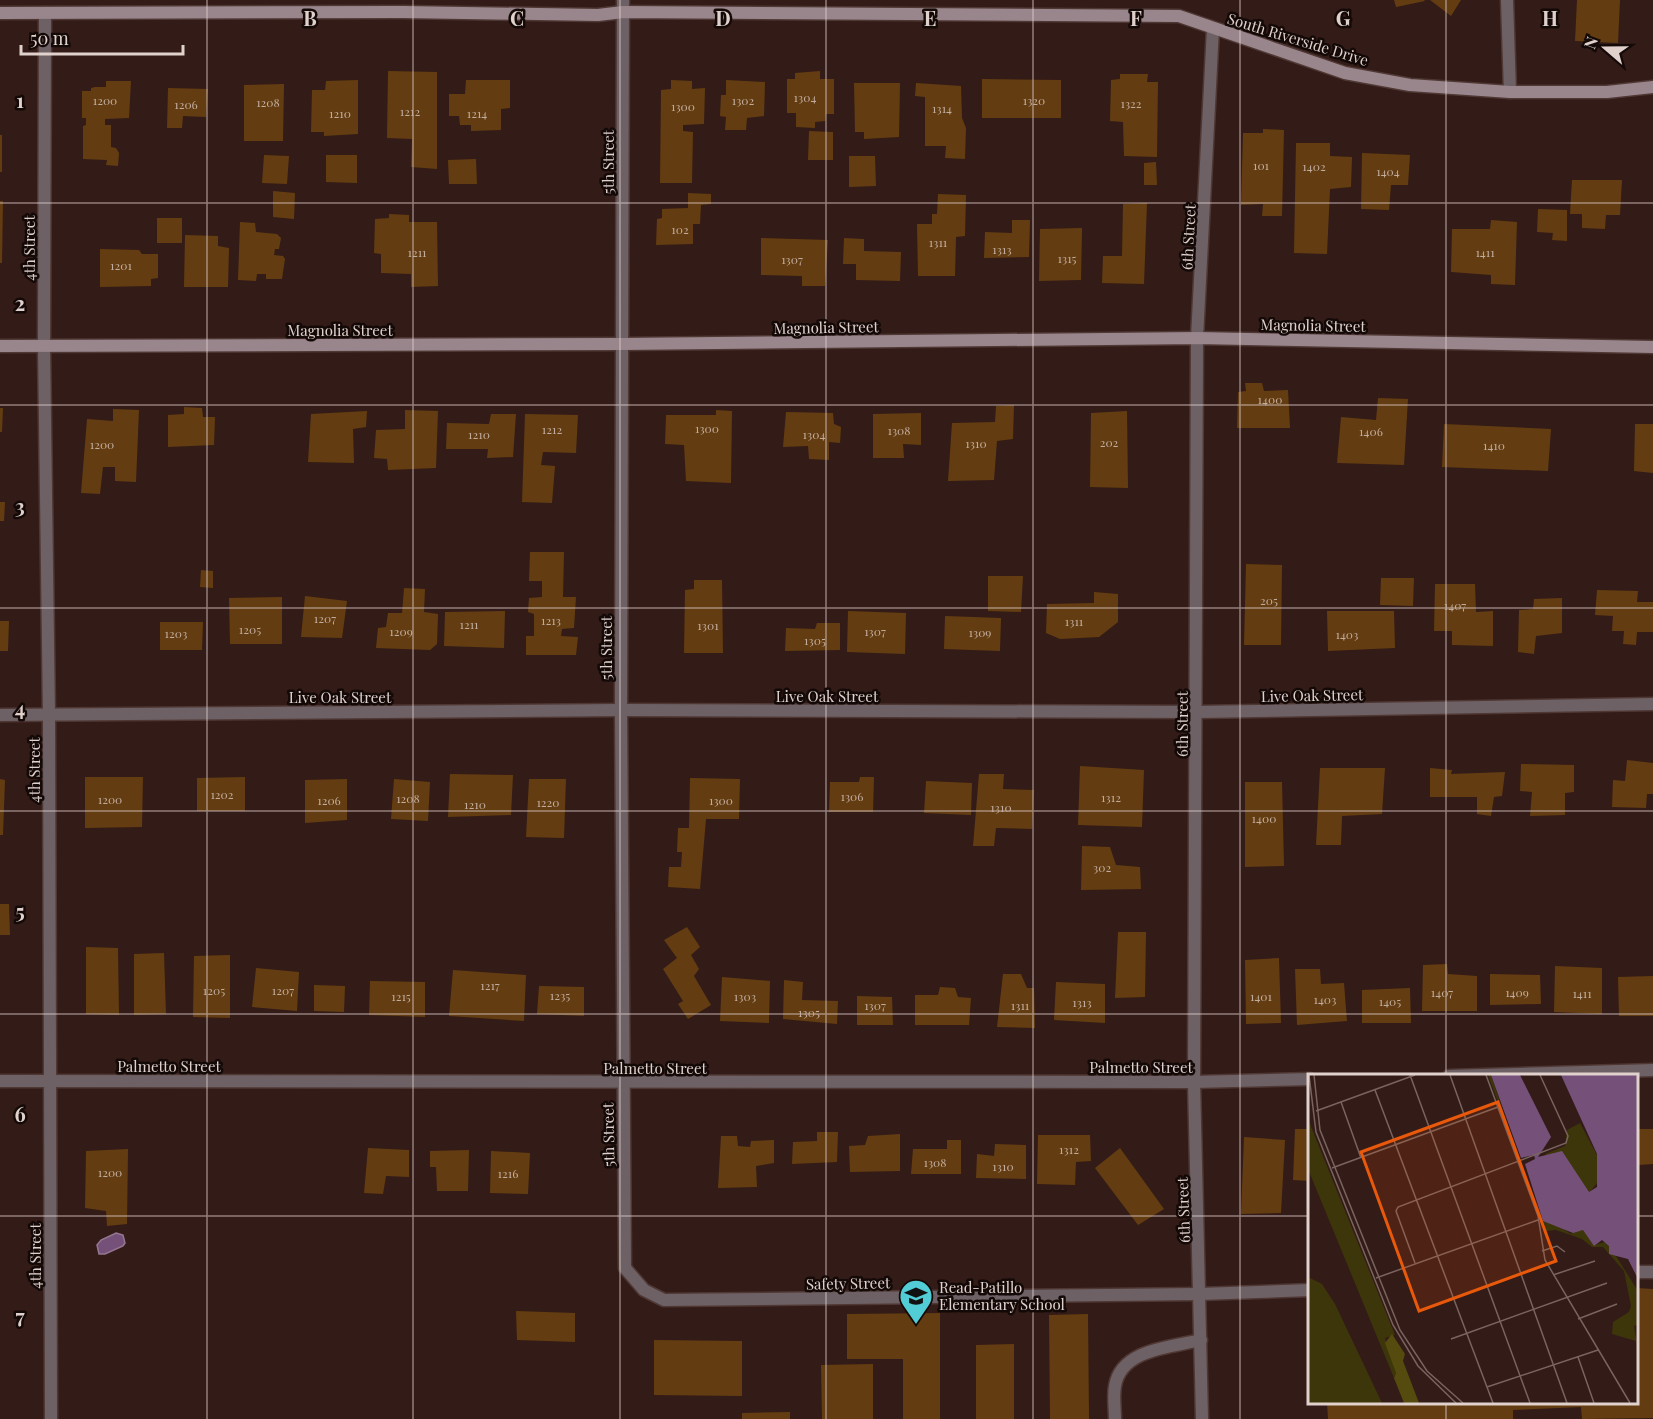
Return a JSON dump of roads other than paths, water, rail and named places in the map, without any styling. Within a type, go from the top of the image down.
[{"type":"street","points":[[1507,0],[1510,92]]},
{"type":"street","name":"South Riverside Drive","points":[[0,14],[403,12],[598,15],[623,6],[1135,14],[1179,16],[1345,73],[1410,86],[1510,92],[1607,92],[1653,87]]},
{"type":"street","name":"5th Street","points":[[623,6],[621,710],[625,1268],[644,1290]]},
{"type":"street","name":"4th Street","points":[[45,13],[44,346],[49,715],[51,1419]]},
{"type":"street","name":"6th Street","points":[[1202,1419],[1194,1082],[1197,338],[1213,28]]},
{"type":"street","name":"Magnolia Street","points":[[0,346],[622,344],[1197,338],[1653,347]]},
{"type":"street","name":"Live Oak Street","points":[[0,715],[621,710],[1197,712],[1653,704]]},
{"type":"street","points":[[1517,1074],[1653,1070]]},
{"type":"street","name":"Palmetto Street","points":[[0,1081],[623,1083],[1194,1082],[1308,1079]]},
{"type":"street","name":"Safety Street","points":[[644,1290],[664,1300],[1200,1294],[1308,1290]]},
{"type":"street","points":[[1115,1419],[1115,1384],[1125,1365],[1145,1352],[1201,1340]]},
{"type":"place","name":"Read-Patillo Elementary School","points":[[916,1325]]}]
